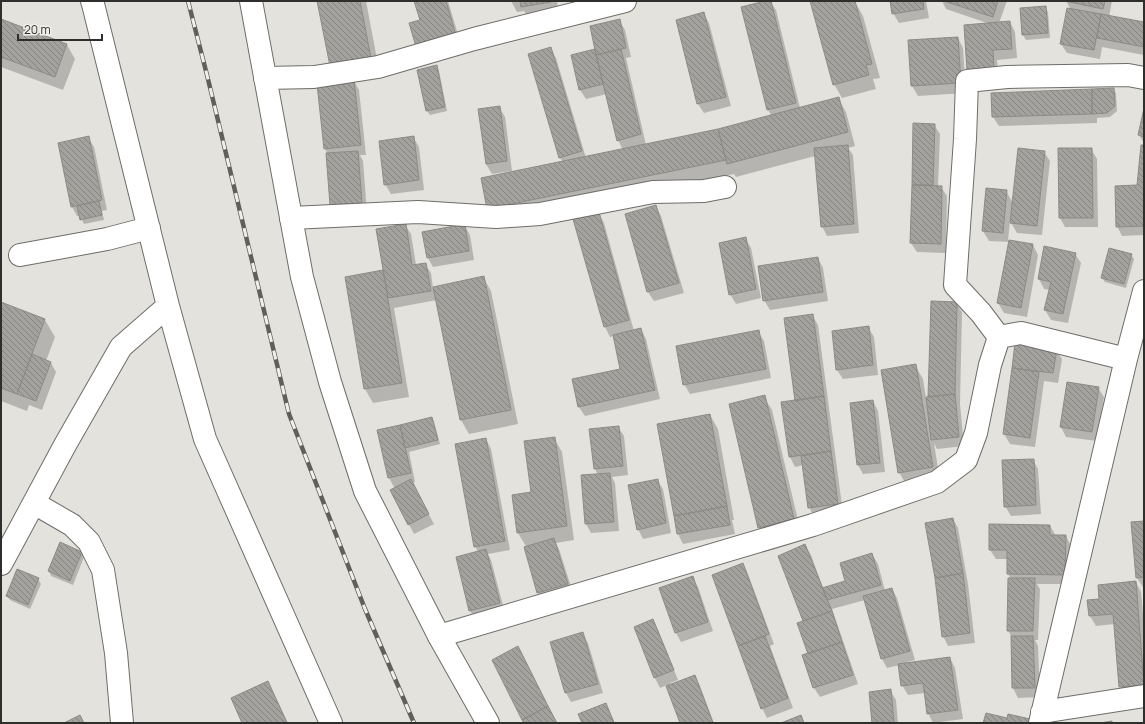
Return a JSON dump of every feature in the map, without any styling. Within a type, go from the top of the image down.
[{"type":"street","points":[[92,1],[94,4],[168,306],[205,439],[331,723]]},
{"type":"street","points":[[251,1],[302,277],[330,382],[366,491],[439,636],[488,723]]},
{"type":"street","points":[[265,78],[314,77],[378,67],[474,39],[625,1]]},
{"type":"street","points":[[999,336],[981,312],[955,285],[965,139],[967,81],[1007,77],[1128,75],[1144,78]]},
{"type":"street","points":[[291,218],[418,212],[496,217],[540,214],[653,192],[704,191],[725,187]]},
{"type":"street","points":[[20,255],[107,239],[149,228]]},
{"type":"street","points":[[1144,291],[1126,359],[1041,718],[1144,696]]},
{"type":"street","points":[[2,561],[64,445],[121,347],[168,306]]},
{"type":"street","points":[[999,336],[1021,333],[1126,359]]},
{"type":"street","points":[[439,636],[814,524],[937,482],[966,460],[976,433],[990,365],[999,336]]},
{"type":"street","points":[[34,503],[72,525],[89,542],[103,570],[116,653],[122,723]]},
{"type":"building","points":[[317,1],[360,1],[371,58],[330,66]]},
{"type":"building","points":[[414,1],[446,1],[457,39],[417,50],[409,23],[420,20]]},
{"type":"building","points":[[520,1],[551,1],[551,2],[521,7]]},
{"type":"building","points":[[771,1],[796,103],[767,110],[741,7]]},
{"type":"building","points":[[810,1],[855,1],[872,64],[866,65],[869,75],[833,85]]},
{"type":"building","points":[[890,1],[923,1],[924,9],[892,14]]},
{"type":"building","points":[[944,1],[998,1],[993,17]]},
{"type":"building","points":[[1065,1],[1105,1],[1103,9]]},
{"type":"building","points":[[1046,6],[1048,33],[1022,35],[1020,8]]},
{"type":"building","points":[[1067,8],[1101,14],[1094,50],[1060,44]]},
{"type":"building","points":[[704,12],[726,97],[697,104],[676,20]]},
{"type":"building","points":[[1101,14],[1144,22],[1144,47],[1097,38]]},
{"type":"building","points":[[1,19],[67,44],[55,77],[1,57]]},
{"type":"building","points":[[620,19],[626,48],[596,55],[590,26]]},
{"type":"building","points":[[1010,21],[1012,49],[993,50],[994,69],[967,71],[964,25]]},
{"type":"building","points":[[958,37],[961,83],[911,86],[908,40]]},
{"type":"building","points":[[551,47],[582,151],[559,158],[528,54]]},
{"type":"building","points":[[595,49],[603,84],[579,90],[571,55]]},
{"type":"building","points":[[621,49],[641,134],[617,141],[596,55]]},
{"type":"building","points":[[437,65],[445,107],[426,111],[417,70]]},
{"type":"building","points":[[354,80],[361,145],[324,149],[317,84]]},
{"type":"building","points":[[1114,88],[1115,106],[1107,113],[1092,114],[1092,89]]},
{"type":"building","points":[[1092,89],[1092,114],[992,117],[991,93]]},
{"type":"building","points":[[839,97],[848,132],[727,164],[718,129]]},
{"type":"building","points":[[500,106],[507,161],[486,164],[478,109]]},
{"type":"building","points":[[1144,108],[1144,137],[1138,135]]},
{"type":"building","points":[[913,123],[935,124],[933,185],[912,185]]},
{"type":"building","points":[[718,129],[726,160],[487,209],[481,178]]},
{"type":"building","points":[[89,136],[102,200],[71,207],[58,143]]},
{"type":"building","points":[[414,136],[419,180],[384,185],[379,141]]},
{"type":"building","points":[[848,145],[854,224],[821,227],[814,148]]},
{"type":"building","points":[[1141,145],[1144,145],[1144,226],[1116,227],[1115,186],[1137,185]]},
{"type":"building","points":[[1018,148],[1045,151],[1037,226],[1010,223]]},
{"type":"building","points":[[1058,148],[1092,148],[1093,218],[1059,218]]},
{"type":"building","points":[[358,151],[362,203],[330,205],[326,153]]},
{"type":"building","points":[[912,185],[942,186],[941,244],[910,243]]},
{"type":"building","points":[[986,188],[1007,190],[1003,233],[982,231]]},
{"type":"building","points":[[99,201],[102,215],[80,220],[77,206]]},
{"type":"building","points":[[656,205],[679,283],[647,292],[625,214]]},
{"type":"building","points":[[599,212],[629,320],[604,327],[573,219]]},
{"type":"building","points":[[406,224],[412,265],[426,263],[431,291],[388,298],[376,229]]},
{"type":"building","points":[[465,224],[469,251],[427,258],[422,232]]},
{"type":"building","points":[[746,237],[756,289],[729,295],[719,243]]},
{"type":"building","points":[[1009,240],[1033,244],[1021,308],[997,303]]},
{"type":"building","points":[[1044,246],[1076,253],[1063,314],[1044,310],[1051,282],[1038,279]]},
{"type":"building","points":[[1109,248],[1132,254],[1124,284],[1101,278]]},
{"type":"building","points":[[818,257],[823,292],[763,301],[758,266]]},
{"type":"building","points":[[383,270],[402,383],[364,389],[345,277]]},
{"type":"building","points":[[484,276],[511,410],[460,420],[433,287]]},
{"type":"building","points":[[931,301],[957,302],[955,394],[928,397]]},
{"type":"building","points":[[1,302],[45,319],[17,394],[1,388]]},
{"type":"building","points":[[813,314],[824,396],[795,401],[784,318]]},
{"type":"building","points":[[869,326],[873,365],[836,370],[832,331]]},
{"type":"building","points":[[641,328],[655,390],[578,407],[572,379],[620,369],[613,335]]},
{"type":"building","points":[[759,330],[766,369],[683,385],[676,346]]},
{"type":"building","points":[[1015,343],[1057,349],[1053,373],[1012,368]]},
{"type":"building","points":[[32,354],[51,362],[36,401],[17,394]]},
{"type":"building","points":[[916,364],[933,467],[898,473],[881,370]]},
{"type":"building","points":[[1012,368],[1039,372],[1030,438],[1003,434]]},
{"type":"building","points":[[1067,382],[1099,387],[1092,432],[1060,427]]},
{"type":"building","points":[[955,394],[959,437],[931,440],[926,397]]},
{"type":"building","points":[[765,395],[794,519],[758,528],[729,404]]},
{"type":"building","points":[[824,396],[831,451],[789,457],[781,402]]},
{"type":"building","points":[[873,400],[880,463],[857,465],[850,403]]},
{"type":"building","points":[[710,414],[727,506],[674,516],[657,424]]},
{"type":"building","points":[[432,417],[438,440],[405,448],[400,425]]},
{"type":"building","points":[[400,425],[411,473],[388,478],[377,430]]},
{"type":"building","points":[[619,426],[623,466],[594,469],[589,429]]},
{"type":"building","points":[[555,437],[567,526],[517,533],[512,495],[531,492],[524,441]]},
{"type":"building","points":[[486,438],[505,541],[474,547],[455,444]]},
{"type":"building","points":[[831,451],[838,504],[808,508],[801,456]]},
{"type":"building","points":[[1034,459],[1036,505],[1004,507],[1002,460]]},
{"type":"building","points":[[610,473],[614,522],[585,524],[581,475]]},
{"type":"building","points":[[411,479],[429,514],[408,525],[390,490]]},
{"type":"building","points":[[658,479],[666,523],[637,530],[628,485]]},
{"type":"building","points":[[727,506],[730,525],[677,534],[674,516]]},
{"type":"building","points":[[953,518],[963,573],[935,578],[925,523]]},
{"type":"building","points":[[1144,521],[1144,577],[1136,578],[1131,522]]},
{"type":"building","points":[[989,524],[1050,525],[1050,535],[1066,535],[1065,575],[1007,574],[1007,550],[989,550]]},
{"type":"building","points":[[554,538],[568,584],[537,593],[524,547]]},
{"type":"building","points":[[60,542],[82,552],[70,581],[48,571]]},
{"type":"building","points":[[805,544],[832,611],[803,621],[778,556]]},
{"type":"building","points":[[486,549],[500,603],[469,611],[456,557]]},
{"type":"building","points":[[872,553],[881,585],[827,600],[822,588],[845,581],[840,563]]},
{"type":"building","points":[[743,563],[769,634],[738,646],[712,575]]},
{"type":"building","points":[[17,569],[39,578],[28,605],[6,596]]},
{"type":"building","points":[[963,573],[970,633],[942,637],[935,578]]},
{"type":"building","points":[[693,576],[708,622],[675,633],[659,588]]},
{"type":"building","points":[[1008,578],[1035,578],[1033,631],[1007,631]]},
{"type":"building","points":[[1136,581],[1144,685],[1119,687],[1113,614],[1089,616],[1087,600],[1099,599],[1098,585]]},
{"type":"building","points":[[892,588],[910,651],[881,659],[863,596]]},
{"type":"building","points":[[832,611],[842,642],[808,654],[797,623]]},
{"type":"building","points":[[653,619],[674,670],[654,678],[634,627]]},
{"type":"building","points":[[583,632],[598,684],[565,693],[550,642]]},
{"type":"building","points":[[765,636],[788,698],[761,709],[738,646]]},
{"type":"building","points":[[1011,636],[1033,636],[1035,688],[1012,688]]},
{"type":"building","points":[[842,642],[853,675],[813,688],[802,655]]},
{"type":"building","points":[[518,646],[548,706],[522,720],[492,660]]},
{"type":"building","points":[[950,657],[958,710],[927,714],[923,683],[901,686],[898,664]]},
{"type":"building","points":[[695,675],[713,723],[680,723],[666,686]]},
{"type":"building","points":[[268,681],[287,723],[242,723],[231,698]]},
{"type":"building","points":[[891,689],[894,723],[872,723],[869,692]]},
{"type":"building","points":[[606,703],[614,723],[582,723],[578,714]]},
{"type":"building","points":[[548,706],[557,723],[524,723],[522,720]]},
{"type":"building","points":[[986,713],[1007,718],[1008,714],[1030,719],[1029,723],[983,723]]},
{"type":"building","points":[[80,715],[84,723],[64,723]]},
{"type":"building","points":[[801,715],[804,723],[781,723]]},
{"type":"building","points":[[1112,721],[1112,723],[1100,723]]},
{"type":"railway","points":[[188,1],[289,414],[365,609],[414,723]]}]
